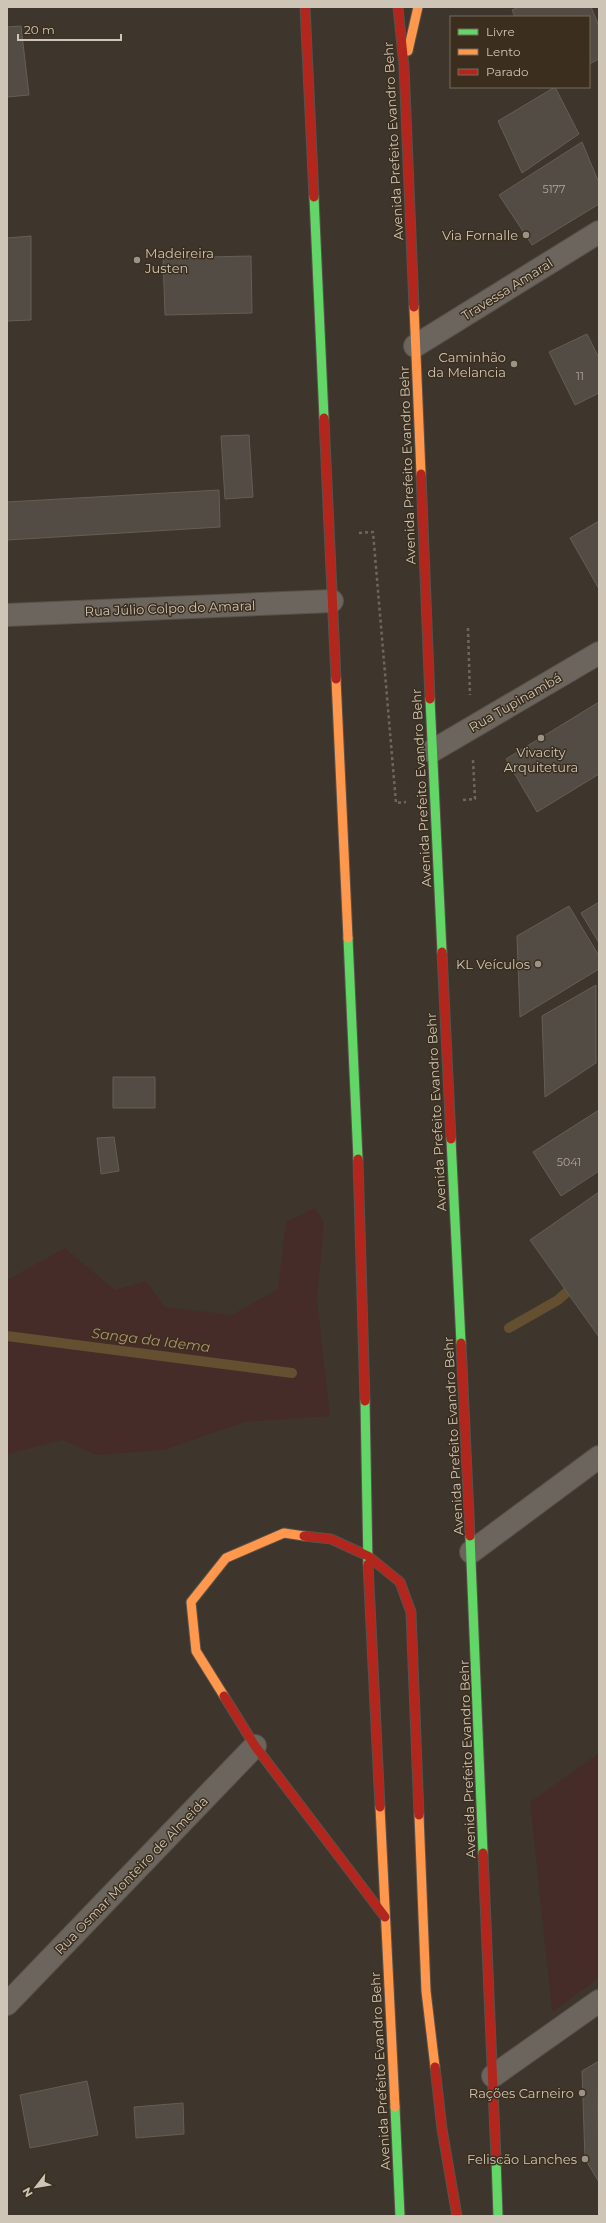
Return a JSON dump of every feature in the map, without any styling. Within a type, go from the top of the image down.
[{"type":"highway","name":"Avenida Prefeito Evandro Behr","points":[[305,7],[362,1242],[368,1556],[400,2216]]},
{"type":"highway","name":"Avenida Prefeito Evandro Behr","points":[[398,7],[404,66],[434,802],[471,1552],[498,2216]]},
{"type":"highway","points":[[404,66],[418,7]]},
{"type":"highway","points":[[385,1917],[255,1746],[196,1651],[191,1602],[226,1558],[284,1533],[331,1539],[368,1556],[400,1582],[411,1612],[426,1991],[442,2129],[457,2216]]},
{"type":"street","name":"Travessa Amaral","points":[[415,346],[599,232]]},
{"type":"street","name":"Rua Júlio Colpo do Amaral","points":[[7,615],[332,601]]},
{"type":"street","name":"Rua Tupinambá","points":[[432,751],[599,653]]},
{"type":"street","points":[[471,1552],[599,1457]]},
{"type":"street","name":"Rua Osmar Monteiro de Almeida","points":[[7,2004],[255,1746]]},
{"type":"street","points":[[493,2076],[599,2001]]},
{"type":"path","points":[[329,537],[372,532],[396,803],[434,802]]},
{"type":"shaded area","points":[[315,1208],[324,1222],[317,1300],[330,1416],[245,1422],[164,1450],[96,1455],[63,1440],[7,1454],[7,1280],[65,1248],[115,1290],[146,1281],[165,1307],[232,1315],[278,1289],[286,1222]]},
{"type":"shaded area","points":[[599,1753],[599,1978],[552,2012],[530,1802]]},
{"type":"building","points":[[519,7],[591,7],[599,26],[599,59],[590,64],[590,16],[515,16],[512,10]]},
{"type":"building","points":[[21,26],[29,95],[7,97],[7,27]]},
{"type":"building","points":[[556,88],[579,134],[522,173],[498,121]]},
{"type":"building","points":[[582,142],[599,183],[599,204],[532,245],[499,195]]},
{"type":"building","points":[[31,236],[31,320],[7,321],[7,238]]},
{"type":"building","points":[[251,256],[252,313],[165,315],[163,258]]},
{"type":"building","points":[[587,334],[599,358],[599,393],[575,405],[549,352]]},
{"type":"building","points":[[249,435],[253,497],[225,499],[221,436]]},
{"type":"building","points":[[219,490],[220,527],[7,540],[7,502]]},
{"type":"building","points":[[599,521],[599,589],[570,538]]},
{"type":"building","points":[[599,702],[599,774],[537,812],[506,759]]},
{"type":"building","points":[[599,902],[599,943],[581,913]]},
{"type":"building","points":[[569,906],[599,956],[599,969],[520,1017],[517,936]]},
{"type":"building","points":[[596,985],[596,1063],[545,1097],[542,1016]]},
{"type":"building","points":[[113,1077],[155,1077],[155,1108],[113,1108]]},
{"type":"building","points":[[599,1110],[599,1171],[561,1196],[533,1152]]},
{"type":"building","points":[[114,1137],[119,1171],[101,1174],[97,1138]]},
{"type":"building","points":[[599,1192],[599,1337],[530,1240]]},
{"type":"building","points":[[599,2061],[599,2182],[585,2159],[582,2071]]},
{"type":"building","points":[[87,2081],[98,2135],[30,2148],[20,2095]]},
{"type":"building","points":[[183,2103],[184,2134],[136,2138],[134,2107]]},
{"type":"waterway","name":"Sanga da Idema","points":[[509,1328],[558,1300],[576,1284]]},
{"type":"waterway","name":"Sanga da Idema","points":[[7,1336],[292,1373]]},
{"type":"traffic: fast","points":[[314,197],[324,418]]},
{"type":"traffic: fast","points":[[430,699],[442,952]]},
{"type":"traffic: fast","points":[[348,938],[358,1159]]},
{"type":"traffic: fast","points":[[451,1139],[461,1343]]},
{"type":"traffic: fast","points":[[365,1401],[368,1564]]},
{"type":"traffic: fast","points":[[470,1536],[483,1853]]},
{"type":"traffic: fast","points":[[395,2107],[400,2216]]},
{"type":"traffic: fast","points":[[496,2159],[498,2216]]},
{"type":"traffic: slow","points":[[408,51],[418,7]]},
{"type":"traffic: slow","points":[[414,307],[421,474]]},
{"type":"traffic: slow","points":[[336,679],[348,938]]},
{"type":"traffic: slow","points":[[224,1696],[196,1651],[191,1602],[226,1558],[284,1533],[304,1536]]},
{"type":"traffic: slow","points":[[380,1807],[395,2107]]},
{"type":"traffic: slow","points":[[419,1815],[426,1991],[435,2067]]},
{"type":"traffic: jam","points":[[305,7],[314,197]]},
{"type":"traffic: jam","points":[[398,7],[404,66],[414,307]]},
{"type":"traffic: jam","points":[[324,418],[336,679]]},
{"type":"traffic: jam","points":[[421,474],[430,699]]},
{"type":"traffic: jam","points":[[442,952],[451,1139]]},
{"type":"traffic: jam","points":[[358,1159],[365,1401]]},
{"type":"traffic: jam","points":[[461,1343],[470,1536]]},
{"type":"traffic: jam","points":[[304,1536],[331,1539],[368,1556],[400,1582],[411,1612],[419,1815]]},
{"type":"traffic: jam","points":[[368,1564],[380,1807]]},
{"type":"traffic: jam","points":[[224,1696],[255,1746],[385,1917]]},
{"type":"traffic: jam","points":[[483,1853],[496,2159]]},
{"type":"traffic: jam","points":[[435,2067],[442,2129],[457,2216]]},
{"type":"place","name":"Via Fornalle","points":[[526,235]]},
{"type":"place","name":"Madeireira Justen","points":[[137,260]]},
{"type":"place","name":"Caminhão da Melancia","points":[[514,364]]},
{"type":"place","name":"Vivacity Arquitetura","points":[[541,738]]},
{"type":"place","name":"KL Veículos","points":[[538,964]]},
{"type":"place","name":"Rações Carneiro","points":[[582,2093]]},
{"type":"place","name":"Feliscão Lanches","points":[[585,2159]]}]
